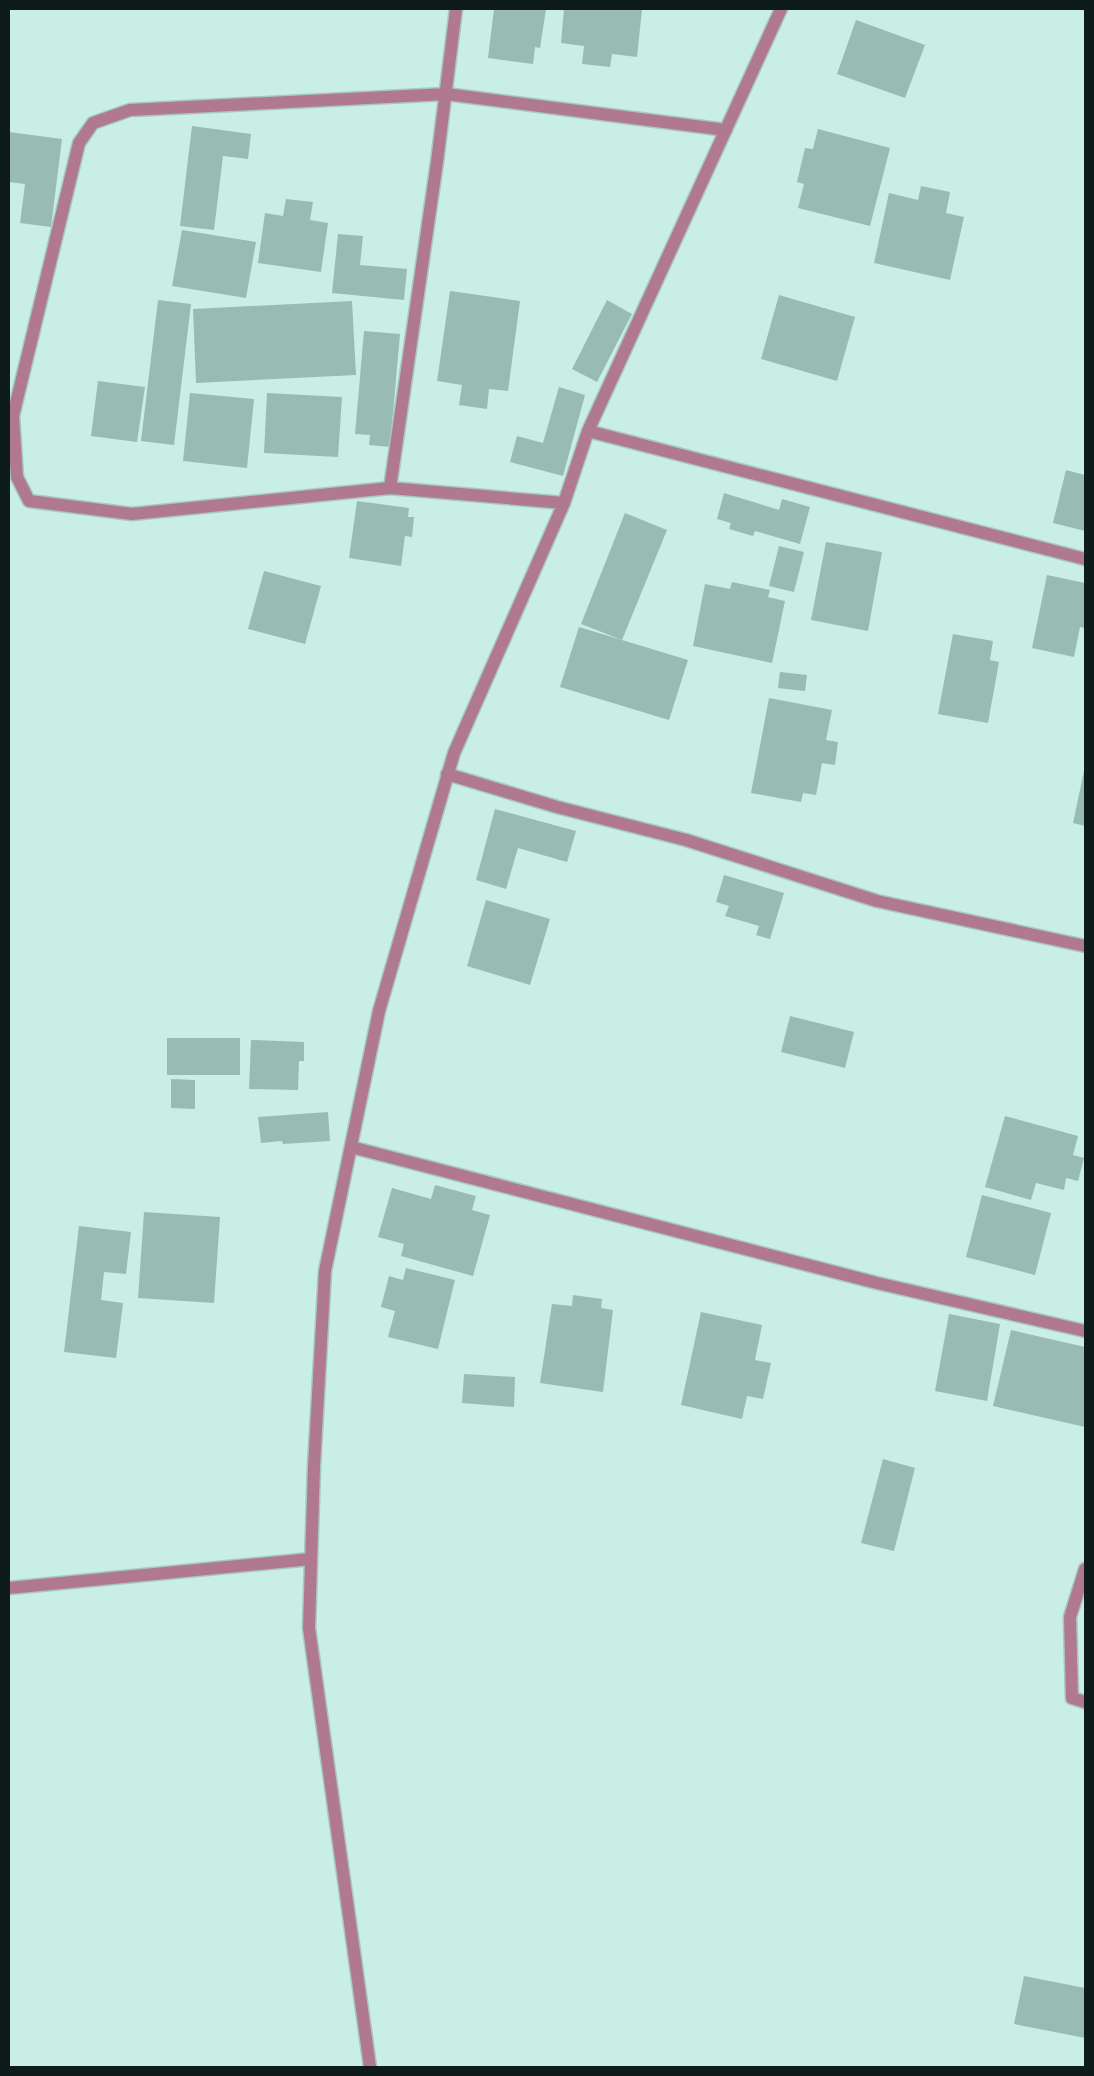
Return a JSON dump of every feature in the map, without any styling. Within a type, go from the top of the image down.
[{"type":"street","points":[[390,488],[446,94],[456,9]]},
{"type":"street","points":[[370,2067],[309,1628],[314,1466],[325,1271],[379,1011],[454,753],[564,503],[588,431],[781,9]]},
{"type":"street","points":[[564,503],[390,488],[132,514],[29,501],[17,477],[12,416],[79,142],[93,123],[130,110],[446,94],[726,130]]},
{"type":"street","points":[[588,431],[1085,559]]},
{"type":"street","points":[[448,774],[557,807],[686,840],[876,901],[1085,946]]},
{"type":"street","points":[[351,1147],[877,1283],[1085,1331]]},
{"type":"street","points":[[9,1588],[311,1559]]},
{"type":"street","points":[[1085,1568],[1070,1617],[1072,1698],[1085,1702]]},
{"type":"building","points":[[494,9],[546,9],[540,48],[535,47],[533,64],[488,58]]},
{"type":"building","points":[[564,9],[642,9],[637,57],[612,54],[610,67],[582,64],[584,46],[561,43]]},
{"type":"building","points":[[856,20],[925,45],[905,98],[837,74]]},
{"type":"building","points":[[192,126],[251,134],[248,159],[223,156],[214,230],[180,226]]},
{"type":"building","points":[[818,129],[890,148],[870,226],[798,208],[804,184],[797,182],[805,148],[813,149]]},
{"type":"building","points":[[9,132],[62,139],[51,227],[20,223],[25,184],[9,182]]},
{"type":"building","points":[[921,186],[950,192],[946,213],[964,217],[950,280],[874,263],[889,193],[918,200]]},
{"type":"building","points":[[286,199],[313,202],[310,220],[328,223],[321,272],[258,263],[265,213],[283,216]]},
{"type":"building","points":[[182,230],[256,242],[246,298],[172,286]]},
{"type":"building","points":[[338,234],[363,236],[360,265],[407,269],[404,300],[332,293]]},
{"type":"building","points":[[450,291],[520,301],[508,391],[489,389],[487,409],[459,405],[462,385],[437,381]]},
{"type":"building","points":[[779,295],[855,317],[837,381],[761,359]]},
{"type":"building","points":[[158,300],[191,304],[174,445],[141,441]]},
{"type":"building","points":[[607,300],[632,314],[597,382],[572,369]]},
{"type":"building","points":[[352,301],[356,375],[196,383],[193,309]]},
{"type":"building","points":[[364,331],[400,334],[390,447],[369,445],[370,435],[355,434]]},
{"type":"building","points":[[98,381],[145,387],[137,442],[91,436]]},
{"type":"building","points":[[559,387],[585,395],[563,476],[510,462],[517,436],[543,443]]},
{"type":"building","points":[[190,393],[254,399],[247,468],[183,461]]},
{"type":"building","points":[[267,393],[342,397],[338,457],[264,453]]},
{"type":"building","points":[[1066,470],[1085,475],[1085,531],[1053,523]]},
{"type":"building","points":[[724,493],[779,510],[782,499],[810,507],[800,544],[755,531],[753,536],[729,529],[731,523],[717,519]]},
{"type":"building","points":[[357,501],[409,508],[408,517],[414,517],[412,537],[405,536],[401,566],[349,558]]},
{"type":"building","points":[[625,513],[667,530],[622,640],[581,624]]},
{"type":"building","points":[[826,542],[882,552],[868,631],[811,620]]},
{"type":"building","points":[[779,546],[804,552],[794,592],[769,586]]},
{"type":"building","points":[[264,571],[321,586],[305,644],[248,629]]},
{"type":"building","points":[[1047,575],[1085,583],[1085,628],[1080,627],[1074,657],[1032,648]]},
{"type":"building","points":[[732,582],[770,590],[768,597],[785,601],[772,663],[693,646],[705,584],[730,589]]},
{"type":"building","points":[[579,627],[688,660],[669,720],[560,687]]},
{"type":"building","points":[[953,634],[993,641],[990,660],[999,662],[988,723],[938,714]]},
{"type":"building","points":[[780,672],[807,675],[805,691],[778,688]]},
{"type":"building","points":[[769,698],[832,710],[826,740],[838,742],[835,765],[822,763],[816,795],[803,793],[801,802],[751,793]]},
{"type":"building","points":[[1085,771],[1085,826],[1073,823]]},
{"type":"building","points":[[495,809],[576,831],[567,862],[518,848],[506,889],[476,880]]},
{"type":"building","points":[[724,875],[784,893],[770,939],[756,935],[759,926],[725,916],[729,906],[716,902]]},
{"type":"building","points":[[486,900],[550,919],[530,985],[467,966]]},
{"type":"building","points":[[790,1016],[854,1032],[845,1068],[781,1052]]},
{"type":"building","points":[[167,1038],[240,1038],[240,1075],[167,1075]]},
{"type":"building","points":[[251,1040],[304,1042],[304,1061],[299,1061],[298,1090],[249,1089]]},
{"type":"building","points":[[171,1079],[195,1080],[195,1109],[171,1108]]},
{"type":"building","points":[[328,1112],[330,1141],[283,1144],[282,1141],[261,1143],[258,1117]]},
{"type":"building","points":[[1005,1116],[1078,1136],[1073,1155],[1084,1158],[1078,1181],[1066,1178],[1064,1190],[1036,1183],[1031,1200],[985,1187]]},
{"type":"building","points":[[435,1185],[476,1196],[472,1210],[490,1215],[473,1276],[401,1256],[404,1244],[378,1237],[392,1188],[431,1199]]},
{"type":"building","points":[[982,1195],[1051,1213],[1035,1275],[966,1257]]},
{"type":"building","points":[[144,1212],[220,1217],[214,1303],[138,1298]]},
{"type":"building","points":[[79,1226],[131,1232],[126,1274],[104,1272],[101,1300],[123,1303],[116,1358],[64,1352]]},
{"type":"building","points":[[406,1268],[455,1280],[438,1349],[388,1337],[395,1311],[381,1307],[389,1276],[403,1280]]},
{"type":"building","points":[[573,1295],[602,1299],[601,1308],[613,1310],[603,1392],[540,1383],[552,1304],[572,1306]]},
{"type":"building","points":[[701,1312],[762,1325],[755,1360],[771,1363],[763,1399],[747,1396],[742,1419],[681,1405]]},
{"type":"building","points":[[949,1314],[1000,1324],[987,1401],[935,1391]]},
{"type":"building","points":[[1011,1330],[1085,1347],[1085,1427],[993,1406]]},
{"type":"building","points":[[464,1374],[515,1377],[514,1407],[462,1403]]},
{"type":"building","points":[[883,1459],[915,1468],[894,1551],[861,1543]]},
{"type":"building","points":[[1024,1976],[1085,1988],[1085,2038],[1014,2024]]}]
